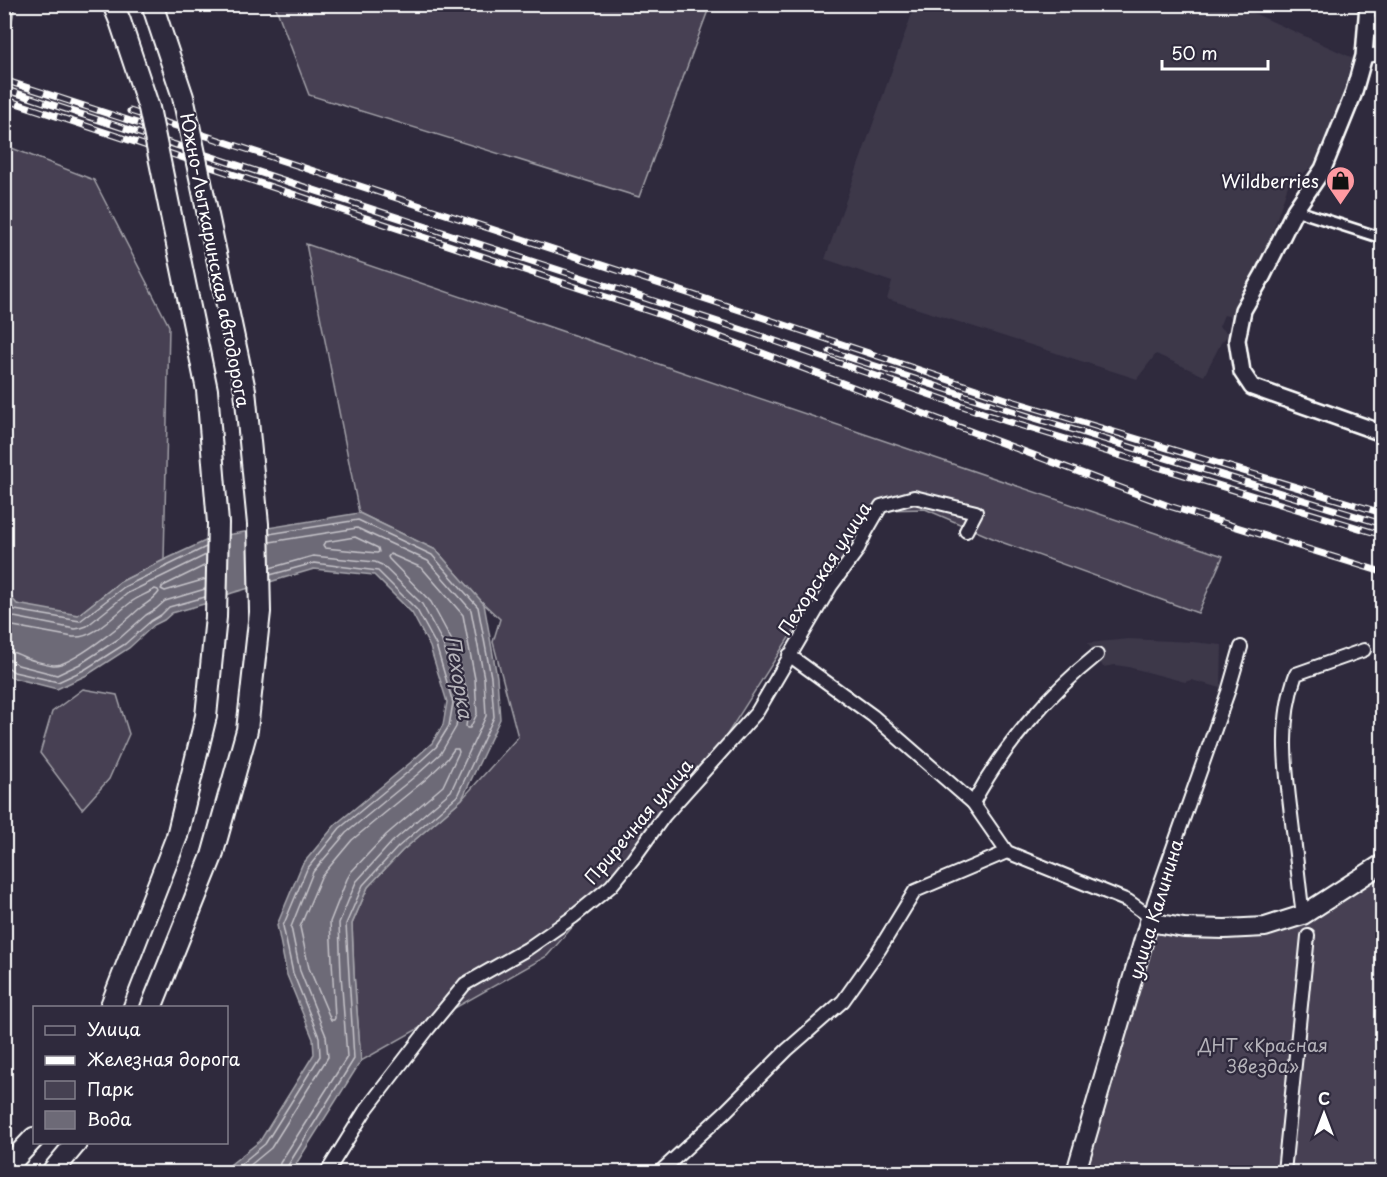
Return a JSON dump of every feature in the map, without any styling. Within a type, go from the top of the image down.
[{"type":"main road","name":"Южно-Лыткаринская автодорога","points":[[111,1006],[177,836],[206,716],[216,617],[218,523],[207,390],[149,108],[113,4]]},
{"type":"main road","name":"Южно-Лыткаринская автодорога","points":[[152,4],[183,97],[245,390],[258,524],[260,612],[247,730],[212,856],[152,1006]]},
{"type":"main road","points":[[1149,922],[1184,928],[1265,927],[1303,915],[1383,864]]},
{"type":"main road","name":"улица Калинина","points":[[1076,1173],[1149,922]]},
{"type":"main road","points":[[4,1170],[33,1139]]},
{"type":"main road","points":[[52,1173],[76,1144]]},
{"type":"street","points":[[1367,11],[1383,35]]},
{"type":"street","points":[[1367,11],[1364,56],[1353,95],[1323,169],[1295,210],[1244,310],[1237,340],[1242,372],[1252,387],[1383,433]]},
{"type":"street","points":[[1364,56],[1383,54]]},
{"type":"street","points":[[1295,210],[1383,238]]},
{"type":"street","name":"Пехорская улица","points":[[789,656],[831,586],[857,551],[881,506],[914,497],[976,512],[966,531]]},
{"type":"street","name":"улица Калинина","points":[[1149,922],[1228,692],[1241,647]]},
{"type":"street","points":[[1303,915],[1284,749],[1287,711],[1292,687],[1296,674],[1365,650]]},
{"type":"street","points":[[789,656],[873,716],[973,803],[1007,852],[1128,901],[1145,913],[1149,922]]},
{"type":"street","name":"Приречная улица","points":[[327,1173],[365,1111],[465,984],[526,949],[573,917],[610,886],[664,816],[757,712],[789,656]]},
{"type":"street","points":[[973,803],[986,779],[1020,733],[1074,674],[1097,656]]},
{"type":"street","points":[[660,1173],[787,1050],[843,1001],[879,950],[915,891],[1007,852]]},
{"type":"street","points":[[1284,1173],[1308,936]]},
{"type":"shaded area","points":[[915,5],[1236,5],[1353,58],[1322,159],[1288,185],[1265,254],[1234,318],[1224,315],[1219,327],[1229,334],[1221,343],[1204,376],[1156,354],[1137,379],[887,299],[892,282],[825,259]]},
{"type":"shaded area","points":[[1129,639],[1222,645],[1221,688],[1191,680],[1185,682],[1128,667],[1115,665],[1103,667],[1088,643]]},
{"type":"green space","points":[[275,5],[710,5],[639,197],[309,95]]},
{"type":"green space","points":[[4,145],[94,180],[169,326],[164,560],[120,582],[69,622],[16,604],[5,589]]},
{"type":"green space","points":[[306,244],[1223,556],[1198,613],[1004,543],[925,509],[880,510],[788,639],[689,794],[547,956],[361,1061],[352,924],[368,887],[402,851],[462,799],[518,737],[493,642],[500,619],[436,550],[359,513]]},
{"type":"green space","points":[[83,689],[117,695],[129,734],[109,779],[82,809],[40,753],[52,712]]},
{"type":"green space","name":"ДНТ «Красная Звезда»","points":[[1382,874],[1382,1172],[1083,1172],[1156,931],[1187,937],[1266,936],[1313,916]]},
{"type":"water","points":[[4,5],[15,5],[10,32],[5,28]]},
{"type":"water","name":"Пехорка","points":[[359,513],[436,550],[484,604],[497,677],[500,719],[462,799],[402,851],[368,887],[352,924],[361,1061],[291,1172],[221,1172],[260,1141],[314,1054],[313,1039],[287,975],[277,925],[302,865],[336,824],[432,743],[443,725],[447,702],[430,647],[412,613],[374,575],[314,569],[172,613],[154,625],[129,648],[87,675],[57,689],[10,677],[5,670],[4,589],[17,604],[78,615],[120,582],[214,537]]},
{"type":"railway","points":[[4,80],[143,125]]},
{"type":"railway","points":[[4,89],[752,333],[1006,421],[1382,535]]},
{"type":"railway","points":[[4,99],[664,316],[1169,506],[1382,572]]},
{"type":"railway","points":[[130,111],[1012,401],[1382,513]]},
{"type":"railway","points":[[830,351],[1009,410],[1382,524]]},
{"type":"place","name":"Wildberries","points":[[1340,206]]}]
